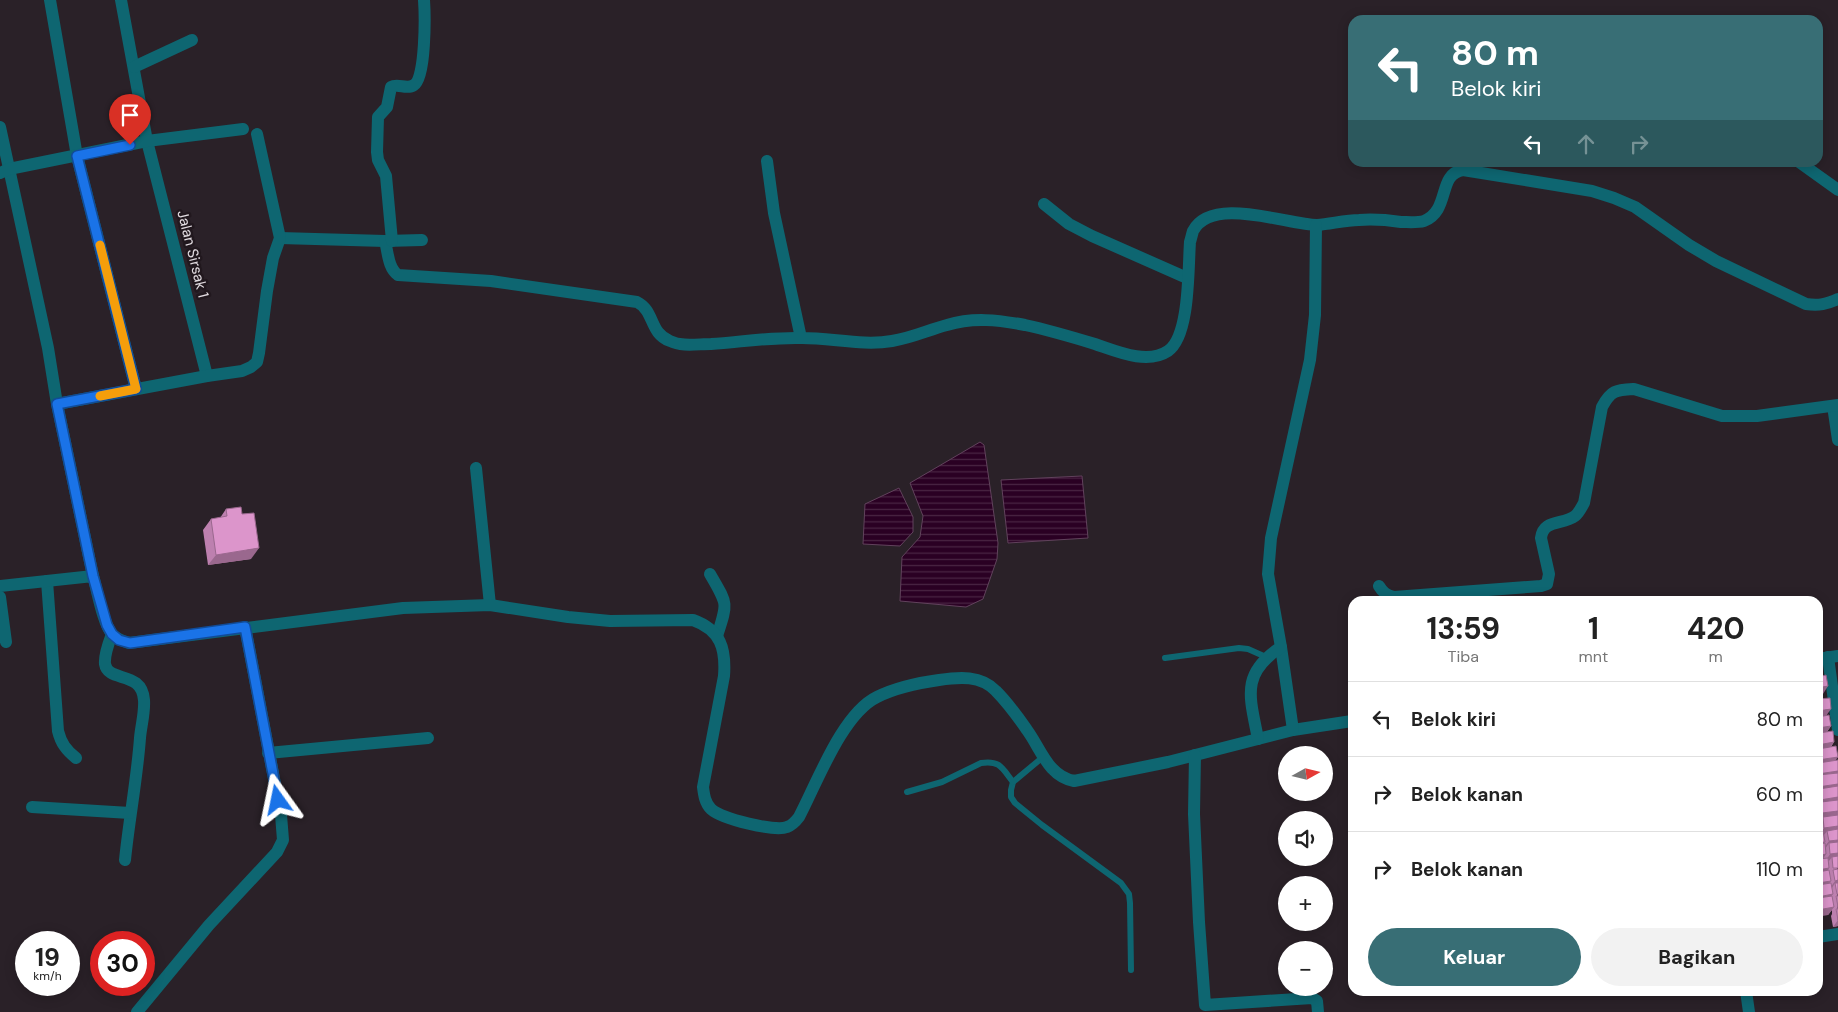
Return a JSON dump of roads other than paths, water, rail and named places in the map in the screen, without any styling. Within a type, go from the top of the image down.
[{"type":"street","points":[[50,0],[77,156],[136,389]]},
{"type":"street","name":"Jalan Sirsak 1","points":[[121,0],[147,141],[207,376]]},
{"type":"street","points":[[424,0],[423,58],[418,80],[410,87],[396,85],[391,87],[387,107],[378,117],[377,156],[386,176],[391,267],[394,272],[398,276],[491,281],[637,302],[648,310],[656,331],[662,337],[681,345],[801,338],[892,342],[946,325],[974,319],[999,320],[1036,328],[1123,354],[1154,356],[1168,351],[1178,340],[1184,325],[1190,242],[1194,231],[1202,222],[1212,217],[1252,214],[1316,225],[1374,219],[1413,223],[1424,221],[1434,215],[1441,206],[1449,178],[1457,171],[1463,170],[1583,190],[1614,198],[1635,207],[1689,245],[1716,261],[1806,304],[1817,306],[1828,304],[1838,299]]},
{"type":"street","points":[[134,67],[192,40]]},
{"type":"street","points":[[4,171],[147,141],[243,129]]},
{"type":"street","points":[[0,131],[4,171],[48,348],[57,404],[93,576],[107,625],[112,634],[119,640],[130,643],[403,608],[490,605],[568,617],[610,620],[693,620],[703,624],[717,636],[725,662],[703,788],[705,800],[711,809],[722,816],[775,828],[786,828],[794,824],[828,757],[846,726],[860,710],[875,697],[910,684],[953,678],[970,678],[984,682],[995,689],[1028,730],[1043,757],[1057,775],[1065,780],[1074,781],[1195,755],[1293,730],[1348,722]]},
{"type":"street","points":[[57,404],[242,371],[257,362],[266,291],[273,258],[280,238],[258,134]]},
{"type":"street","points":[[767,161],[774,213],[801,338]]},
{"type":"street","points":[[1806,167],[1838,190]]},
{"type":"street","points":[[1044,204],[1069,224],[1092,236],[1188,278]]},
{"type":"street","points":[[1293,730],[1268,574],[1271,538],[1310,360],[1315,315],[1316,225]]},
{"type":"street","points":[[280,238],[422,240]]},
{"type":"street","points":[[1407,596],[1547,584],[1549,574],[1542,532],[1549,524],[1574,517],[1580,511],[1584,503],[1602,407],[1608,395],[1620,390],[1634,389],[1722,416],[1757,416],[1835,406],[1838,440]]},
{"type":"street","points":[[476,468],[490,605]]},
{"type":"street","points":[[710,574],[725,603],[725,610],[717,636]]},
{"type":"street","points":[[0,586],[93,576]]},
{"type":"street","points":[[47,581],[58,730],[61,741],[67,751],[76,758]]},
{"type":"street","points":[[1379,586],[1387,596]]},
{"type":"street","points":[[0,597],[6,642]]},
{"type":"street","points":[[138,1012],[209,925],[277,852],[283,840],[283,829],[245,627]]},
{"type":"street","points":[[112,634],[105,664],[107,670],[113,674],[132,679],[139,685],[144,700],[137,770],[124,860]]},
{"type":"street","points":[[1258,739],[1251,694],[1252,681],[1256,670],[1266,657],[1281,647]]},
{"type":"street","points":[[1828,657],[1838,730]]},
{"type":"street","points":[[268,753],[428,738]]},
{"type":"street","points":[[1195,755],[1194,814],[1205,1005],[1312,998],[1317,1001],[1318,1012]]},
{"type":"street","points":[[32,807],[130,812]]},
{"type":"street","points":[[1823,936],[1838,934]]},
{"type":"street","points":[[1747,996],[1749,1012]]},
{"type":"lane","points":[[1165,658],[1239,648],[1248,649],[1266,657]]},
{"type":"lane","points":[[1043,757],[1013,782],[1012,797],[1015,803],[1042,825],[1121,883],[1125,888],[1130,903],[1131,970]]},
{"type":"lane","points":[[907,792],[935,785],[980,763],[990,761],[999,764],[1013,782]]}]
